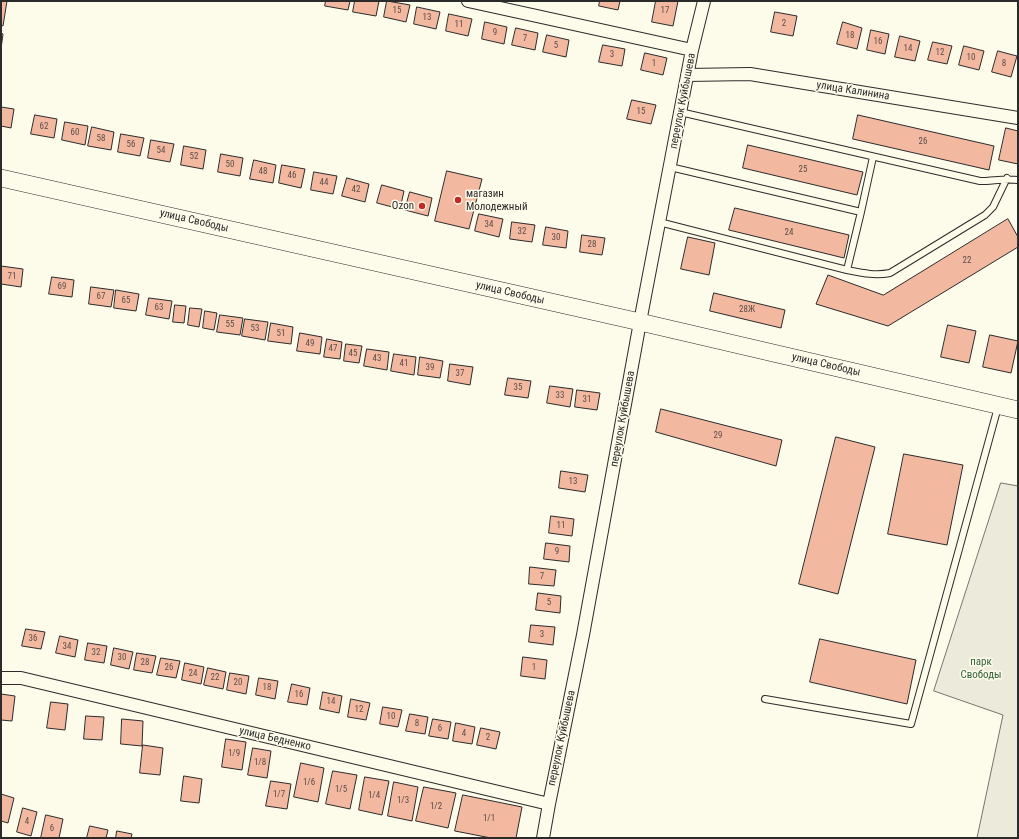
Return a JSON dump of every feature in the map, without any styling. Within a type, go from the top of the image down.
[{"type":"main road","name":"улица Свободы","points":[[1,178],[640,322],[1018,410]]},
{"type":"street","points":[[468,1],[692,50]]},
{"type":"street","name":"переулок Куйбышева","points":[[543,838],[583,635],[680,112],[692,50],[704,1]]},
{"type":"street","name":"улица Калинина","points":[[688,75],[750,74],[1018,118]]},
{"type":"street","name":"улица Бедненко","points":[[1,678],[21,678],[549,804]]},
{"type":"lane","points":[[680,112],[980,181],[994,181],[1007,178],[1018,180]]},
{"type":"lane","points":[[847,270],[873,157]]},
{"type":"lane","points":[[670,167],[861,212]]},
{"type":"lane","points":[[659,222],[847,270],[865,274],[890,274],[985,215],[993,207],[1007,178]]},
{"type":"lane","points":[[765,699],[911,724],[999,405]]},
{"type":"green space","name":"парк Свободы","points":[[1001,483],[1018,486],[1018,838],[977,838],[1003,715],[934,691]]},
{"type":"building","points":[[1,1],[7,1],[3,26],[1,25]]},
{"type":"building","points":[[326,1],[350,1],[348,10],[325,6]]},
{"type":"building","points":[[355,1],[379,1],[376,16],[353,12]]},
{"type":"building","points":[[387,1],[410,5],[406,22],[384,17]]},
{"type":"building","points":[[600,1],[620,1],[618,10],[599,6]]},
{"type":"building","points":[[656,1],[678,1],[673,26],[652,22]]},
{"type":"building","points":[[417,7],[440,12],[436,29],[414,24]]},
{"type":"building","points":[[775,12],[797,16],[793,36],[771,32]]},
{"type":"building","points":[[449,14],[472,19],[468,36],[446,31]]},
{"type":"building","points":[[485,22],[507,27],[504,44],[482,39]]},
{"type":"building","points":[[843,22],[862,28],[857,49],[837,44]]},
{"type":"building","points":[[516,28],[538,33],[535,50],[512,45]]},
{"type":"building","points":[[871,30],[889,34],[885,54],[867,50]]},
{"type":"building","points":[[1,33],[3,34],[1,49]]},
{"type":"building","points":[[547,35],[569,40],[566,57],[543,52]]},
{"type":"building","points":[[900,36],[920,41],[915,61],[895,57]]},
{"type":"building","points":[[933,42],[952,46],[947,64],[928,60]]},
{"type":"building","points":[[603,45],[625,49],[622,66],[599,62]]},
{"type":"building","points":[[964,46],[984,51],[979,70],[959,65]]},
{"type":"building","points":[[998,51],[1017,56],[1011,77],[992,72]]},
{"type":"building","points":[[645,53],[667,58],[663,75],[641,70]]},
{"type":"building","points":[[632,100],[656,105],[651,124],[627,119]]},
{"type":"building","points":[[1,107],[14,109],[11,128],[1,126]]},
{"type":"building","points":[[35,115],[57,119],[54,138],[31,134]]},
{"type":"building","points":[[858,115],[994,146],[989,170],[853,139]]},
{"type":"building","points":[[65,122],[88,126],[85,145],[62,140]]},
{"type":"building","points":[[92,127],[114,132],[111,150],[88,146]]},
{"type":"building","points":[[1006,128],[1018,131],[1018,164],[999,160]]},
{"type":"building","points":[[121,134],[144,138],[140,156],[118,152]]},
{"type":"building","points":[[151,140],[174,144],[170,162],[148,158]]},
{"type":"building","points":[[748,145],[863,172],[857,195],[743,168]]},
{"type":"building","points":[[184,146],[206,150],[203,169],[181,165]]},
{"type":"building","points":[[221,154],[243,158],[240,176],[218,172]]},
{"type":"building","points":[[254,160],[276,165],[273,183],[250,179]]},
{"type":"building","points":[[282,165],[305,169],[301,188],[279,183]]},
{"type":"building","name":"магазин Молодежный","points":[[447,171],[482,179],[469,229],[435,221]]},
{"type":"building","points":[[314,172],[337,176],[333,194],[311,190]]},
{"type":"building","points":[[347,178],[369,184],[365,202],[342,196]]},
{"type":"building","points":[[382,185],[404,191],[400,209],[377,203]]},
{"type":"building","points":[[410,192],[432,198],[428,216],[405,210]]},
{"type":"building","points":[[735,208],[849,235],[844,258],[729,230]]},
{"type":"building","points":[[479,214],[503,219],[499,237],[475,231]]},
{"type":"building","points":[[1008,219],[1018,237],[1018,247],[888,326],[816,304],[828,275],[883,295]]},
{"type":"building","points":[[512,222],[535,225],[532,242],[510,239]]},
{"type":"building","points":[[546,227],[568,231],[566,248],[543,245]]},
{"type":"building","points":[[582,235],[605,238],[602,255],[580,252]]},
{"type":"building","points":[[688,237],[715,243],[709,275],[681,269]]},
{"type":"building","points":[[1,266],[23,269],[21,287],[1,284]]},
{"type":"building","points":[[52,277],[74,280],[72,297],[49,294]]},
{"type":"building","points":[[91,287],[114,290],[111,307],[89,304]]},
{"type":"building","points":[[116,290],[139,294],[136,311],[114,308]]},
{"type":"building","points":[[714,293],[785,310],[781,328],[710,311]]},
{"type":"building","points":[[149,298],[172,301],[169,319],[146,315]]},
{"type":"building","points":[[175,305],[186,306],[184,323],[173,322]]},
{"type":"building","points":[[190,308],[202,309],[199,327],[188,325]]},
{"type":"building","points":[[205,311],[217,313],[214,330],[203,328]]},
{"type":"building","points":[[220,315],[243,318],[240,335],[217,332]]},
{"type":"building","points":[[245,319],[268,322],[265,340],[242,336]]},
{"type":"building","points":[[271,323],[293,327],[291,344],[268,341]]},
{"type":"building","points":[[948,325],[976,331],[969,363],[941,357]]},
{"type":"building","points":[[300,333],[322,337],[320,354],[297,351]]},
{"type":"building","points":[[990,335],[1018,341],[1011,373],[983,367]]},
{"type":"building","points":[[327,339],[342,342],[340,359],[324,357]]},
{"type":"building","points":[[346,344],[362,346],[359,363],[344,361]]},
{"type":"building","points":[[367,349],[389,352],[387,370],[364,366]]},
{"type":"building","points":[[394,354],[416,357],[414,375],[391,371]]},
{"type":"building","points":[[420,357],[443,361],[440,378],[418,375]]},
{"type":"building","points":[[450,364],[473,367],[470,385],[448,381]]},
{"type":"building","points":[[508,378],[531,381],[528,398],[505,395]]},
{"type":"building","points":[[550,386],[573,389],[570,407],[547,403]]},
{"type":"building","points":[[577,390],[600,393],[597,410],[575,407]]},
{"type":"building","points":[[661,409],[782,440],[776,466],[656,432]]},
{"type":"building","points":[[836,437],[875,447],[838,594],[799,584]]},
{"type":"building","points":[[904,454],[963,465],[947,545],[888,534]]},
{"type":"building","points":[[561,471],[588,475],[585,492],[559,488]]},
{"type":"building","points":[[551,516],[574,519],[572,536],[549,533]]},
{"type":"building","points":[[546,543],[570,546],[569,562],[544,559]]},
{"type":"building","points":[[530,567],[556,570],[554,586],[529,584]]},
{"type":"building","points":[[538,593],[561,596],[560,613],[536,610]]},
{"type":"building","points":[[531,625],[555,627],[553,645],[529,642]]},
{"type":"building","points":[[26,629],[45,632],[41,649],[22,646]]},
{"type":"building","points":[[60,636],[78,640],[75,657],[56,653]]},
{"type":"building","points":[[820,639],[916,660],[907,704],[810,682]]},
{"type":"building","points":[[88,643],[107,646],[104,663],[85,660]]},
{"type":"building","points":[[114,648],[133,652],[129,669],[111,665]]},
{"type":"building","points":[[137,653],[156,656],[152,673],[134,670]]},
{"type":"building","points":[[523,657],[547,660],[545,679],[521,676]]},
{"type":"building","points":[[161,658],[180,661],[176,678],[157,675]]},
{"type":"building","points":[[185,663],[204,667],[201,684],[182,680]]},
{"type":"building","points":[[208,668],[226,672],[223,689],[204,685]]},
{"type":"building","points":[[230,673],[249,676],[246,694],[227,690]]},
{"type":"building","points":[[259,678],[278,681],[275,699],[256,695]]},
{"type":"building","points":[[292,684],[310,688],[307,705],[288,702]]},
{"type":"building","points":[[323,692],[342,696],[339,713],[320,709]]},
{"type":"building","points":[[1,694],[15,696],[12,721],[1,720]]},
{"type":"building","points":[[351,699],[370,703],[366,720],[348,717]]},
{"type":"building","points":[[51,702],[68,704],[65,730],[47,728]]},
{"type":"building","points":[[383,707],[402,710],[398,727],[380,724]]},
{"type":"building","points":[[410,714],[428,717],[425,734],[406,731]]},
{"type":"building","points":[[86,716],[104,717],[102,740],[84,739]]},
{"type":"building","points":[[122,719],[143,721],[142,746],[121,744]]},
{"type":"building","points":[[433,719],[451,722],[448,739],[429,736]]},
{"type":"building","points":[[456,723],[475,727],[472,744],[453,741]]},
{"type":"building","points":[[481,728],[500,732],[496,749],[477,745]]},
{"type":"building","points":[[226,739],[246,742],[242,770],[222,767]]},
{"type":"building","points":[[143,745],[163,748],[160,775],[140,773]]},
{"type":"building","points":[[253,748],[271,751],[267,778],[248,775]]},
{"type":"building","points":[[301,763],[324,768],[318,802],[294,797]]},
{"type":"building","points":[[333,771],[357,775],[350,809],[326,804]]},
{"type":"building","points":[[184,776],[202,779],[199,803],[181,801]]},
{"type":"building","points":[[365,777],[389,781],[382,815],[359,810]]},
{"type":"building","points":[[271,781],[291,784],[287,809],[266,806]]},
{"type":"building","points":[[394,782],[418,787],[412,821],[388,816]]},
{"type":"building","points":[[424,787],[456,793],[448,828],[416,821]]},
{"type":"building","points":[[1,794],[14,798],[8,823],[1,821]]},
{"type":"building","points":[[463,795],[522,807],[516,838],[491,838],[455,831]]},
{"type":"building","points":[[23,808],[37,812],[31,836],[17,832]]},
{"type":"building","points":[[46,815],[63,819],[59,838],[41,838]]},
{"type":"building","points":[[90,826],[108,830],[106,838],[87,838]]},
{"type":"building","points":[[117,831],[132,834],[131,838],[116,838]]},
{"type":"place","name":"магазин Молодежный","points":[[458,200]]},
{"type":"place","name":"Ozon","points":[[422,206]]}]
